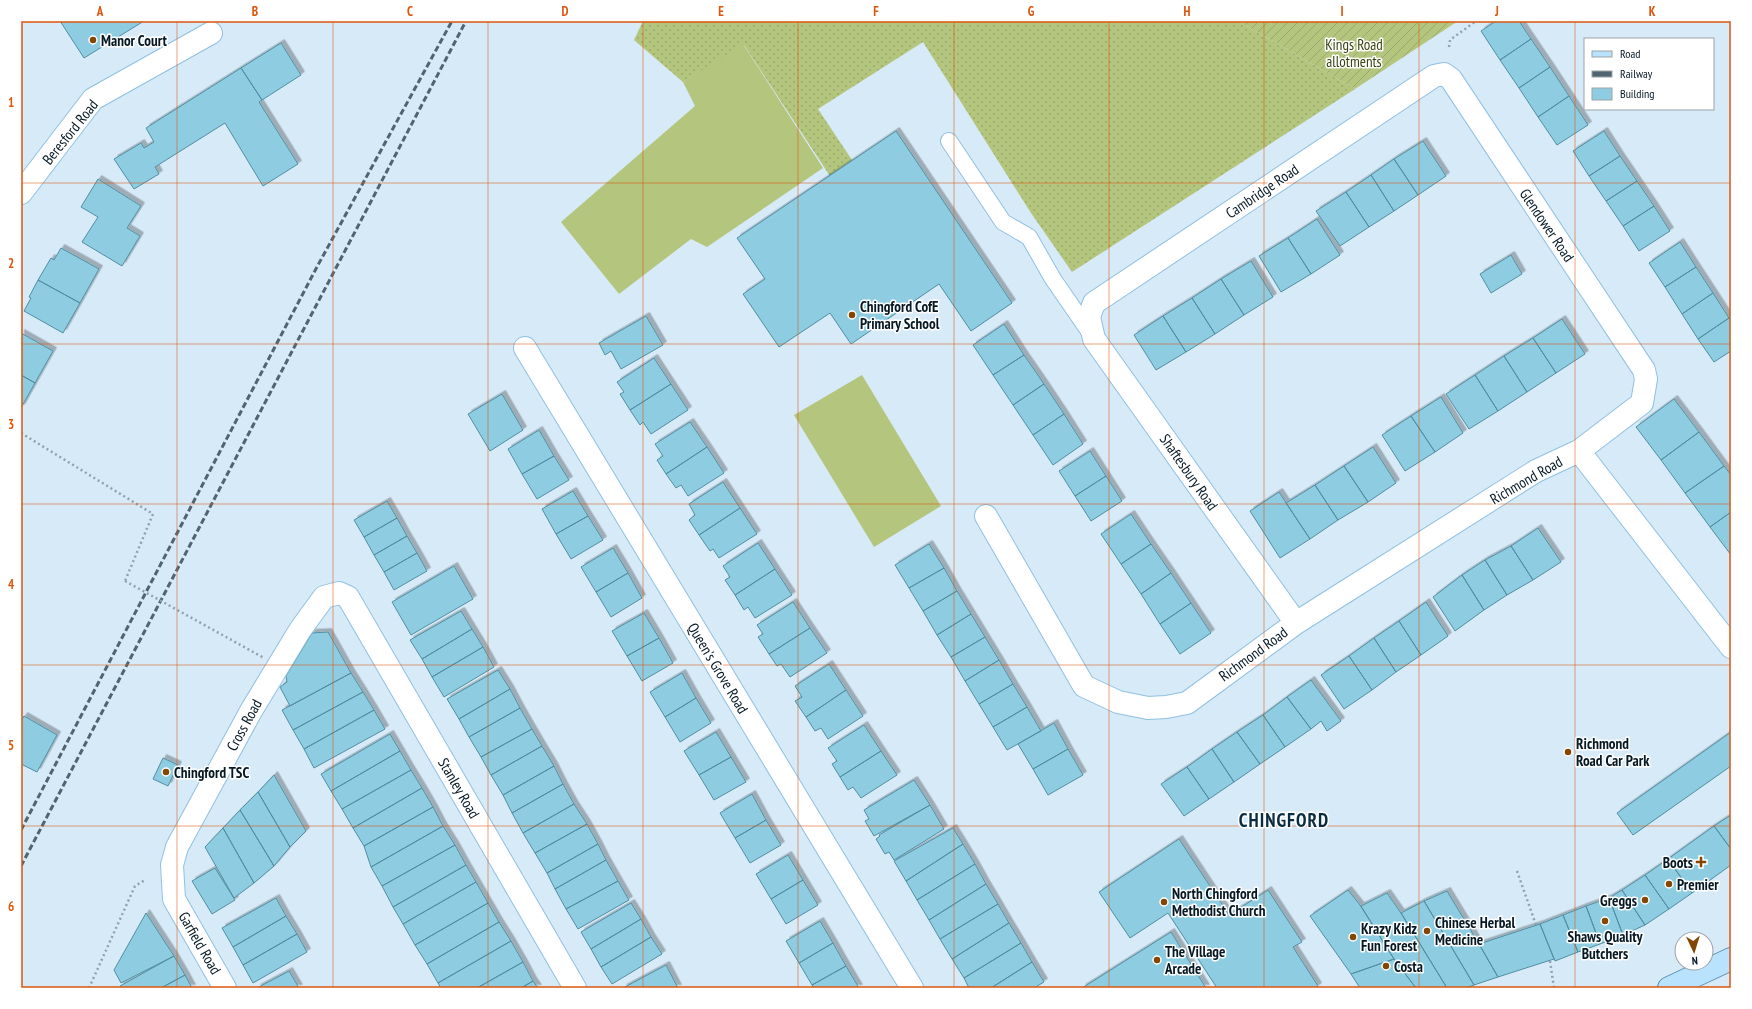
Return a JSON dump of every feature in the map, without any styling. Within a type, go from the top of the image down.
[{"type":"main road","points":[[1669,988],[1731,959]]},
{"type":"street","name":"Beresford Road","points":[[21,193],[93,99],[211,33]]},
{"type":"street","name":"Cambridge Road","points":[[1089,317],[1094,304],[1434,76],[1444,74]]},
{"type":"street","name":"Glendower Road","points":[[1444,74],[1450,79],[1644,370],[1646,379]]},
{"type":"street","name":"Shaftesbury Road","points":[[1089,317],[1094,339],[1296,623]]},
{"type":"street","name":"Queen's Grove Road","points":[[524,348],[912,988]]},
{"type":"street","name":"Richmond Road","points":[[986,516],[1084,686],[1118,702],[1148,708],[1166,707],[1187,702],[1296,623],[1536,471],[1580,451],[1642,403],[1646,379]]},
{"type":"street","name":"Richmond Road","points":[[1580,451],[1731,647]]},
{"type":"street","name":"Cross Road","points":[[174,898],[172,866],[177,847],[251,711],[300,630],[324,597],[339,592]]},
{"type":"street","name":"Stanley Road","points":[[339,592],[348,597],[575,988]]},
{"type":"street","name":"Garfield Road","points":[[174,898],[225,988]]},
{"type":"lane","points":[[949,141],[1003,222],[1029,237],[1053,279],[1094,339]]},
{"type":"path","points":[[1450,40],[1476,21]]},
{"type":"path","points":[[21,433],[153,514],[126,581],[264,658]]},
{"type":"path","points":[[1517,871],[1536,925]]},
{"type":"path","points":[[89,988],[135,886]]},
{"type":"path","points":[[1550,961],[1554,988]]},
{"type":"green space","points":[[643,21],[1238,21],[1355,89],[1072,272],[1031,213],[923,42],[818,109],[852,160],[830,176],[744,45],[683,82],[634,40]]},
{"type":"green space","name":"Kings Road allotments","points":[[1238,21],[1458,21],[1355,89]]},
{"type":"green space","points":[[743,44],[823,168],[707,247],[691,239],[619,294],[561,222],[695,106],[683,82]]},
{"type":"green space","points":[[862,375],[941,506],[874,547],[794,415]]},
{"type":"building","name":"Manor Court","points":[[60,21],[144,21],[84,58]]},
{"type":"building","points":[[1496,21],[1519,21],[1531,39],[1500,60],[1481,31]]},
{"type":"building","points":[[1531,39],[1550,67],[1519,88],[1500,60]]},
{"type":"building","points":[[281,43],[301,75],[262,100],[241,68]]},
{"type":"building","points":[[1550,67],[1569,96],[1538,117],[1519,88]]},
{"type":"building","points":[[241,68],[262,100],[259,102],[298,164],[263,186],[225,123],[155,167],[159,174],[134,189],[114,159],[141,143],[144,148],[154,142],[146,128]]},
{"type":"building","points":[[1569,96],[1588,125],[1557,145],[1538,117]]},
{"type":"building","points":[[896,131],[1012,303],[971,331],[939,284],[851,344],[830,313],[779,347],[743,294],[765,279],[737,238]]},
{"type":"building","points":[[1604,131],[1620,156],[1589,176],[1573,151]]},
{"type":"building","points":[[1423,141],[1446,176],[1418,195],[1394,159]]},
{"type":"building","points":[[1620,156],[1637,181],[1606,201],[1589,176]]},
{"type":"building","points":[[1394,159],[1418,195],[1394,211],[1371,175]]},
{"type":"building","points":[[1371,175],[1394,211],[1369,227],[1346,192]]},
{"type":"building","points":[[98,179],[141,206],[127,228],[140,236],[122,266],[82,242],[98,217],[81,207]]},
{"type":"building","points":[[1637,181],[1654,206],[1623,226],[1606,201]]},
{"type":"building","points":[[1346,192],[1369,227],[1340,246],[1316,211]]},
{"type":"building","points":[[1654,206],[1670,231],[1639,251],[1623,226]]},
{"type":"building","points":[[1317,219],[1340,255],[1311,274],[1288,238]]},
{"type":"building","points":[[1288,238],[1311,274],[1281,292],[1259,256]]},
{"type":"building","points":[[1680,242],[1696,267],[1665,287],[1649,263]]},
{"type":"building","points":[[61,248],[99,269],[80,303],[38,280],[51,258],[54,260]]},
{"type":"building","points":[[1511,255],[1522,274],[1491,293],[1480,274]]},
{"type":"building","points":[[1251,261],[1273,297],[1244,315],[1221,279]]},
{"type":"building","points":[[1696,267],[1713,293],[1682,314],[1665,287]]},
{"type":"building","points":[[1221,279],[1244,315],[1215,334],[1192,298]]},
{"type":"building","points":[[38,280],[80,303],[63,333],[24,311],[31,298],[29,297]]},
{"type":"building","points":[[1713,293],[1729,318],[1698,339],[1682,314]]},
{"type":"building","points":[[1192,298],[1215,334],[1186,352],[1163,316]]},
{"type":"building","points":[[646,316],[663,345],[621,369],[611,351],[605,355],[599,343]]},
{"type":"building","points":[[1163,316],[1186,352],[1156,370],[1134,335]]},
{"type":"building","points":[[1729,318],[1731,321],[1731,351],[1714,362],[1698,339]]},
{"type":"building","points":[[1562,319],[1585,354],[1556,373],[1533,338]]},
{"type":"building","points":[[1004,324],[1024,355],[993,375],[973,345]]},
{"type":"building","points":[[21,333],[53,351],[35,383],[21,375]]},
{"type":"building","points":[[1533,338],[1556,373],[1527,392],[1504,356]]},
{"type":"building","points":[[1024,355],[1044,384],[1013,405],[993,375]]},
{"type":"building","points":[[1504,356],[1527,392],[1498,411],[1475,375]]},
{"type":"building","points":[[654,358],[671,384],[630,410],[620,394],[624,392],[617,382]]},
{"type":"building","points":[[21,375],[35,383],[21,408]]},
{"type":"building","points":[[1475,375],[1498,411],[1469,429],[1446,394]]},
{"type":"building","points":[[671,384],[688,410],[651,434],[643,422],[640,425],[630,410]]},
{"type":"building","points":[[1044,384],[1064,414],[1033,435],[1013,405]]},
{"type":"building","points":[[502,394],[523,430],[490,451],[468,414]]},
{"type":"building","points":[[1441,397],[1463,433],[1435,452],[1411,416]]},
{"type":"building","points":[[1674,399],[1699,432],[1661,460],[1636,427]]},
{"type":"building","points":[[1064,414],[1083,444],[1053,465],[1033,435]]},
{"type":"building","points":[[1411,416],[1435,452],[1405,471],[1382,435]]},
{"type":"building","points":[[690,422],[707,447],[666,474],[657,460],[663,456],[655,444]]},
{"type":"building","points":[[539,430],[554,456],[522,474],[508,449]]},
{"type":"building","points":[[1699,432],[1724,466],[1685,493],[1661,460]]},
{"type":"building","points":[[707,447],[724,473],[688,496],[681,485],[676,488],[666,474]]},
{"type":"building","points":[[1373,447],[1396,483],[1368,502],[1344,466]]},
{"type":"building","points":[[1090,451],[1106,476],[1075,496],[1059,471]]},
{"type":"building","points":[[554,456],[569,480],[537,499],[522,474]]},
{"type":"building","points":[[1344,466],[1368,502],[1338,520],[1315,485]]},
{"type":"building","points":[[1724,466],[1731,475],[1731,512],[1710,527],[1685,493]]},
{"type":"building","points":[[1106,476],[1122,501],[1091,521],[1075,496]]},
{"type":"building","points":[[723,482],[740,508],[699,535],[689,520],[695,515],[689,504]]},
{"type":"building","points":[[1315,485],[1338,520],[1310,539],[1286,503]]},
{"type":"building","points":[[573,491],[588,516],[556,534],[542,509]]},
{"type":"building","points":[[1279,492],[1310,539],[1280,558],[1250,511]]},
{"type":"building","points":[[387,501],[397,518],[364,537],[354,520]]},
{"type":"building","points":[[740,508],[757,534],[719,558],[713,549],[710,551],[699,535]]},
{"type":"building","points":[[1731,512],[1731,555],[1710,527]]},
{"type":"building","points":[[1131,514],[1151,544],[1121,564],[1101,534]]},
{"type":"building","points":[[588,516],[603,540],[571,559],[556,534]]},
{"type":"building","points":[[397,518],[407,536],[374,555],[364,537]]},
{"type":"building","points":[[1538,528],[1561,562],[1533,580],[1511,546]]},
{"type":"building","points":[[407,536],[417,553],[384,572],[374,555]]},
{"type":"building","points":[[758,543],[775,569],[735,595],[725,580],[730,577],[723,566]]},
{"type":"building","points":[[929,544],[944,568],[909,588],[895,565]]},
{"type":"building","points":[[1151,544],[1171,573],[1141,594],[1121,564]]},
{"type":"building","points":[[1511,546],[1533,580],[1507,595],[1485,560]]},
{"type":"building","points":[[613,548],[628,573],[596,592],[581,567]]},
{"type":"building","points":[[417,553],[427,571],[394,590],[384,572]]},
{"type":"building","points":[[1485,560],[1507,595],[1484,610],[1462,575]]},
{"type":"building","points":[[454,566],[473,599],[411,635],[392,602]]},
{"type":"building","points":[[944,568],[957,591],[923,611],[909,588]]},
{"type":"building","points":[[775,569],[792,595],[755,618],[748,607],[744,610],[735,595]]},
{"type":"building","points":[[628,573],[642,598],[611,617],[596,592]]},
{"type":"building","points":[[1171,573],[1191,603],[1160,624],[1141,594]]},
{"type":"building","points":[[1462,575],[1484,610],[1455,631],[1433,597]]},
{"type":"building","points":[[957,591],[971,614],[937,635],[923,611]]},
{"type":"building","points":[[793,602],[810,628],[769,654],[758,637],[763,634],[757,625]]},
{"type":"building","points":[[1426,602],[1448,636],[1421,655],[1399,621]]},
{"type":"building","points":[[1191,603],[1211,633],[1180,654],[1160,624]]},
{"type":"building","points":[[461,611],[472,629],[422,659],[410,640]]},
{"type":"building","points":[[644,613],[659,638],[627,656],[612,631]]},
{"type":"building","points":[[971,614],[985,637],[951,657],[937,635]]},
{"type":"building","points":[[1399,621],[1421,655],[1396,672],[1374,638]]},
{"type":"building","points":[[810,628],[827,653],[790,677],[781,664],[777,666],[769,654]]},
{"type":"building","points":[[472,629],[483,647],[432,677],[422,659]]},
{"type":"building","points":[[328,632],[351,673],[290,706],[280,687],[287,682],[286,676],[312,633]]},
{"type":"building","points":[[985,637],[999,660],[965,681],[951,657]]},
{"type":"building","points":[[659,638],[673,663],[642,681],[627,656]]},
{"type":"building","points":[[1374,638],[1396,672],[1372,690],[1349,656]]},
{"type":"building","points":[[483,647],[494,667],[444,697],[432,677]]},
{"type":"building","points":[[1349,656],[1372,690],[1344,709],[1321,675]]},
{"type":"building","points":[[999,660],[1013,684],[979,704],[965,681]]},
{"type":"building","points":[[829,664],[846,690],[806,717],[795,701],[802,697],[795,686]]},
{"type":"building","points":[[498,670],[510,689],[459,719],[447,699]]},
{"type":"building","points":[[351,673],[363,692],[293,730],[282,710]]},
{"type":"building","points":[[682,673],[696,698],[665,717],[650,692]]},
{"type":"building","points":[[1311,680],[1341,721],[1327,731],[1321,721],[1311,729],[1287,697]]},
{"type":"building","points":[[1013,684],[1027,707],[993,727],[979,704]]},
{"type":"building","points":[[510,689],[520,708],[469,737],[459,719]]},
{"type":"building","points":[[846,690],[863,716],[828,739],[821,728],[815,731],[806,717]]},
{"type":"building","points":[[363,692],[374,710],[304,749],[293,730]]},
{"type":"building","points":[[1287,697],[1311,729],[1285,747],[1263,715]]},
{"type":"building","points":[[696,698],[711,723],[680,742],[665,717]]},
{"type":"building","points":[[1027,707],[1041,731],[1007,750],[993,727]]},
{"type":"building","points":[[520,708],[532,729],[481,757],[469,737]]},
{"type":"building","points":[[374,710],[385,729],[314,768],[304,749]]},
{"type":"building","points":[[1263,715],[1285,747],[1260,764],[1237,732]]},
{"type":"building","points":[[24,716],[57,735],[37,772],[21,764],[21,721]]},
{"type":"building","points":[[1054,723],[1068,749],[1033,769],[1018,744]]},
{"type":"building","points":[[864,725],[881,751],[840,777],[832,764],[837,761],[828,748]]},
{"type":"building","points":[[532,729],[542,746],[491,775],[481,757]]},
{"type":"building","points":[[716,732],[731,757],[699,775],[684,751]]},
{"type":"building","points":[[1237,732],[1260,764],[1234,782],[1212,749]]},
{"type":"building","points":[[1731,732],[1731,766],[1633,835],[1617,813]]},
{"type":"building","points":[[390,734],[400,751],[331,791],[321,774]]},
{"type":"building","points":[[542,746],[554,766],[503,795],[491,775]]},
{"type":"building","points":[[1068,749],[1083,775],[1048,795],[1033,769]]},
{"type":"building","points":[[1212,749],[1234,782],[1209,799],[1187,767]]},
{"type":"building","points":[[400,751],[411,770],[342,809],[331,791]]},
{"type":"building","points":[[881,751],[897,775],[861,798],[853,787],[848,790],[840,777]]},
{"type":"building","points":[[731,757],[746,782],[714,800],[699,775]]},
{"type":"building","name":"Chingford TSC","points":[[163,758],[178,765],[168,786],[153,779]]},
{"type":"building","points":[[554,766],[563,784],[512,813],[503,795]]},
{"type":"building","points":[[1187,767],[1209,799],[1184,816],[1161,784]]},
{"type":"building","points":[[411,770],[422,788],[353,828],[342,809]]},
{"type":"building","points":[[274,775],[306,831],[290,847],[258,792]]},
{"type":"building","points":[[914,780],[930,805],[874,836],[865,821],[869,819],[864,810]]},
{"type":"building","points":[[563,784],[574,804],[523,833],[512,813]]},
{"type":"building","points":[[422,788],[433,807],[364,846],[353,828]]},
{"type":"building","points":[[258,792],[290,847],[274,866],[240,810]]},
{"type":"building","points":[[752,794],[766,820],[735,838],[720,813]]},
{"type":"building","points":[[574,804],[587,824],[535,853],[523,833]]},
{"type":"building","points":[[930,805],[944,829],[894,860],[889,852],[885,854],[876,839],[880,836],[879,835]]},
{"type":"building","points":[[433,807],[443,826],[371,867],[364,846]]},
{"type":"building","points":[[240,810],[274,866],[254,883],[223,828]]},
{"type":"building","points":[[1731,815],[1731,849],[1714,826]]},
{"type":"building","points":[[766,820],[781,845],[750,863],[735,838]]},
{"type":"building","points":[[587,824],[598,844],[547,873],[535,853]]},
{"type":"building","points":[[443,826],[455,845],[382,886],[371,867]]},
{"type":"building","name":"Boots","points":[[1714,826],[1731,849],[1731,865],[1692,893],[1668,859]]},
{"type":"building","points":[[223,828],[254,883],[234,898],[205,847]]},
{"type":"building","points":[[953,828],[963,844],[906,881],[894,861]]},
{"type":"building","name":"North Chingford Methodist Church","points":[[1179,839],[1229,915],[1268,890],[1302,942],[1293,947],[1318,986],[1316,988],[1217,988],[1168,913],[1130,938],[1099,892]]},
{"type":"building","points":[[598,844],[606,860],[555,889],[547,873]]},
{"type":"building","points":[[963,844],[975,864],[917,900],[906,881]]},
{"type":"building","points":[[455,845],[466,865],[393,907],[382,886]]},
{"type":"building","points":[[788,855],[803,880],[771,899],[756,874]]},
{"type":"building","name":"Premier","points":[[1668,859],[1692,893],[1669,909],[1645,875]]},
{"type":"building","points":[[606,860],[618,881],[566,909],[555,889]]},
{"type":"building","points":[[975,864],[986,884],[929,920],[917,900]]},
{"type":"building","points":[[466,865],[476,882],[403,924],[393,907]]},
{"type":"building","points":[[215,868],[235,900],[212,914],[192,881]]},
{"type":"building","name":"Greggs","points":[[1645,875],[1669,909],[1645,925],[1622,890]]},
{"type":"building","points":[[803,880],[818,905],[786,924],[771,899]]},
{"type":"building","points":[[618,881],[629,900],[578,929],[566,909]]},
{"type":"building","points":[[476,882],[488,903],[415,945],[403,924]]},
{"type":"building","points":[[986,884],[998,904],[940,939],[929,920]]},
{"type":"building","name":"Krazy Kidz Fun Forest","points":[[1348,890],[1360,905],[1394,959],[1351,974],[1310,916]]},
{"type":"building","points":[[1622,890],[1645,925],[1623,935],[1609,898]]},
{"type":"building","points":[[1447,891],[1498,977],[1474,985],[1424,901]]},
{"type":"building","points":[[1387,893],[1447,988],[1416,988],[1394,959],[1361,906]]},
{"type":"building","points":[[276,898],[286,916],[233,947],[222,928]]},
{"type":"building","name":"Shaws Quality Butchers","points":[[1609,898],[1623,935],[1600,944],[1586,906]]},
{"type":"building","name":"Chinese Herbal Medicine","points":[[1424,901],[1474,985],[1465,988],[1447,988],[1401,913]]},
{"type":"building","points":[[488,903],[499,922],[427,964],[415,945]]},
{"type":"building","points":[[631,903],[641,919],[591,949],[581,932]]},
{"type":"building","points":[[998,904],[1009,923],[952,959],[940,939]]},
{"type":"building","points":[[1586,906],[1600,944],[1578,952],[1563,915]]},
{"type":"building","points":[[146,913],[174,956],[121,983],[114,970]]},
{"type":"building","points":[[1563,915],[1578,952],[1555,961],[1540,924]]},
{"type":"building","points":[[286,916],[297,934],[243,965],[233,947]]},
{"type":"building","points":[[641,919],[651,937],[601,967],[591,949]]},
{"type":"building","points":[[820,921],[833,943],[799,963],[786,941]]},
{"type":"building","points":[[499,922],[511,941],[438,983],[427,964]]},
{"type":"building","points":[[1009,923],[1021,943],[964,978],[952,959]]},
{"type":"building","points":[[1540,924],[1554,959],[1498,977],[1479,944]]},
{"type":"building","name":"The Village Arcade","points":[[1171,932],[1206,988],[1082,988]]},
{"type":"building","points":[[297,934],[307,952],[253,983],[243,965]]},
{"type":"building","points":[[651,937],[662,954],[612,984],[601,967]]},
{"type":"building","points":[[511,941],[523,962],[477,988],[441,988],[438,983]]},
{"type":"building","points":[[833,943],[846,966],[812,985],[799,963]]},
{"type":"building","points":[[1021,943],[1032,962],[991,988],[969,988],[964,978]]},
{"type":"building","points":[[174,956],[185,975],[161,988],[121,988],[120,986]]},
{"type":"building","name":"Costa","points":[[1394,959],[1416,988],[1360,988],[1351,974]]},
{"type":"building","points":[[523,962],[533,981],[521,988],[477,988]]},
{"type":"building","points":[[1032,962],[1044,982],[1034,988],[991,988]]},
{"type":"building","points":[[666,965],[678,988],[623,988]]},
{"type":"building","points":[[846,966],[859,988],[814,988],[812,985]]},
{"type":"building","points":[[289,971],[299,988],[257,988]]},
{"type":"building","points":[[185,975],[192,988],[161,988]]},
{"type":"building","points":[[533,981],[538,988],[521,988]]},
{"type":"railway","points":[[21,830],[318,265],[452,21]]},
{"type":"railway","points":[[21,866],[466,21]]},
{"type":"place","name":"Manor Court","points":[[93,40]]},
{"type":"place","name":"Chingford CofE Primary School","points":[[852,315]]},
{"type":"place","name":"Richmond Road Car Park","points":[[1568,752]]},
{"type":"place","name":"Chingford TSC","points":[[166,772]]},
{"type":"place","name":"Boots","points":[[1701,862]]},
{"type":"place","name":"Premier","points":[[1669,884]]},
{"type":"place","name":"Greggs","points":[[1645,900]]},
{"type":"place","name":"North Chingford Methodist Church","points":[[1164,902]]},
{"type":"place","name":"Shaws Quality Butchers","points":[[1605,921]]},
{"type":"place","name":"Chinese Herbal Medicine","points":[[1427,931]]},
{"type":"place","name":"Krazy Kidz Fun Forest","points":[[1353,937]]},
{"type":"place","name":"The Village Arcade","points":[[1157,960]]},
{"type":"place","name":"Costa","points":[[1386,966]]},
{"type":"district","name":"CHINGFORD","points":[[1284,820]]}]
